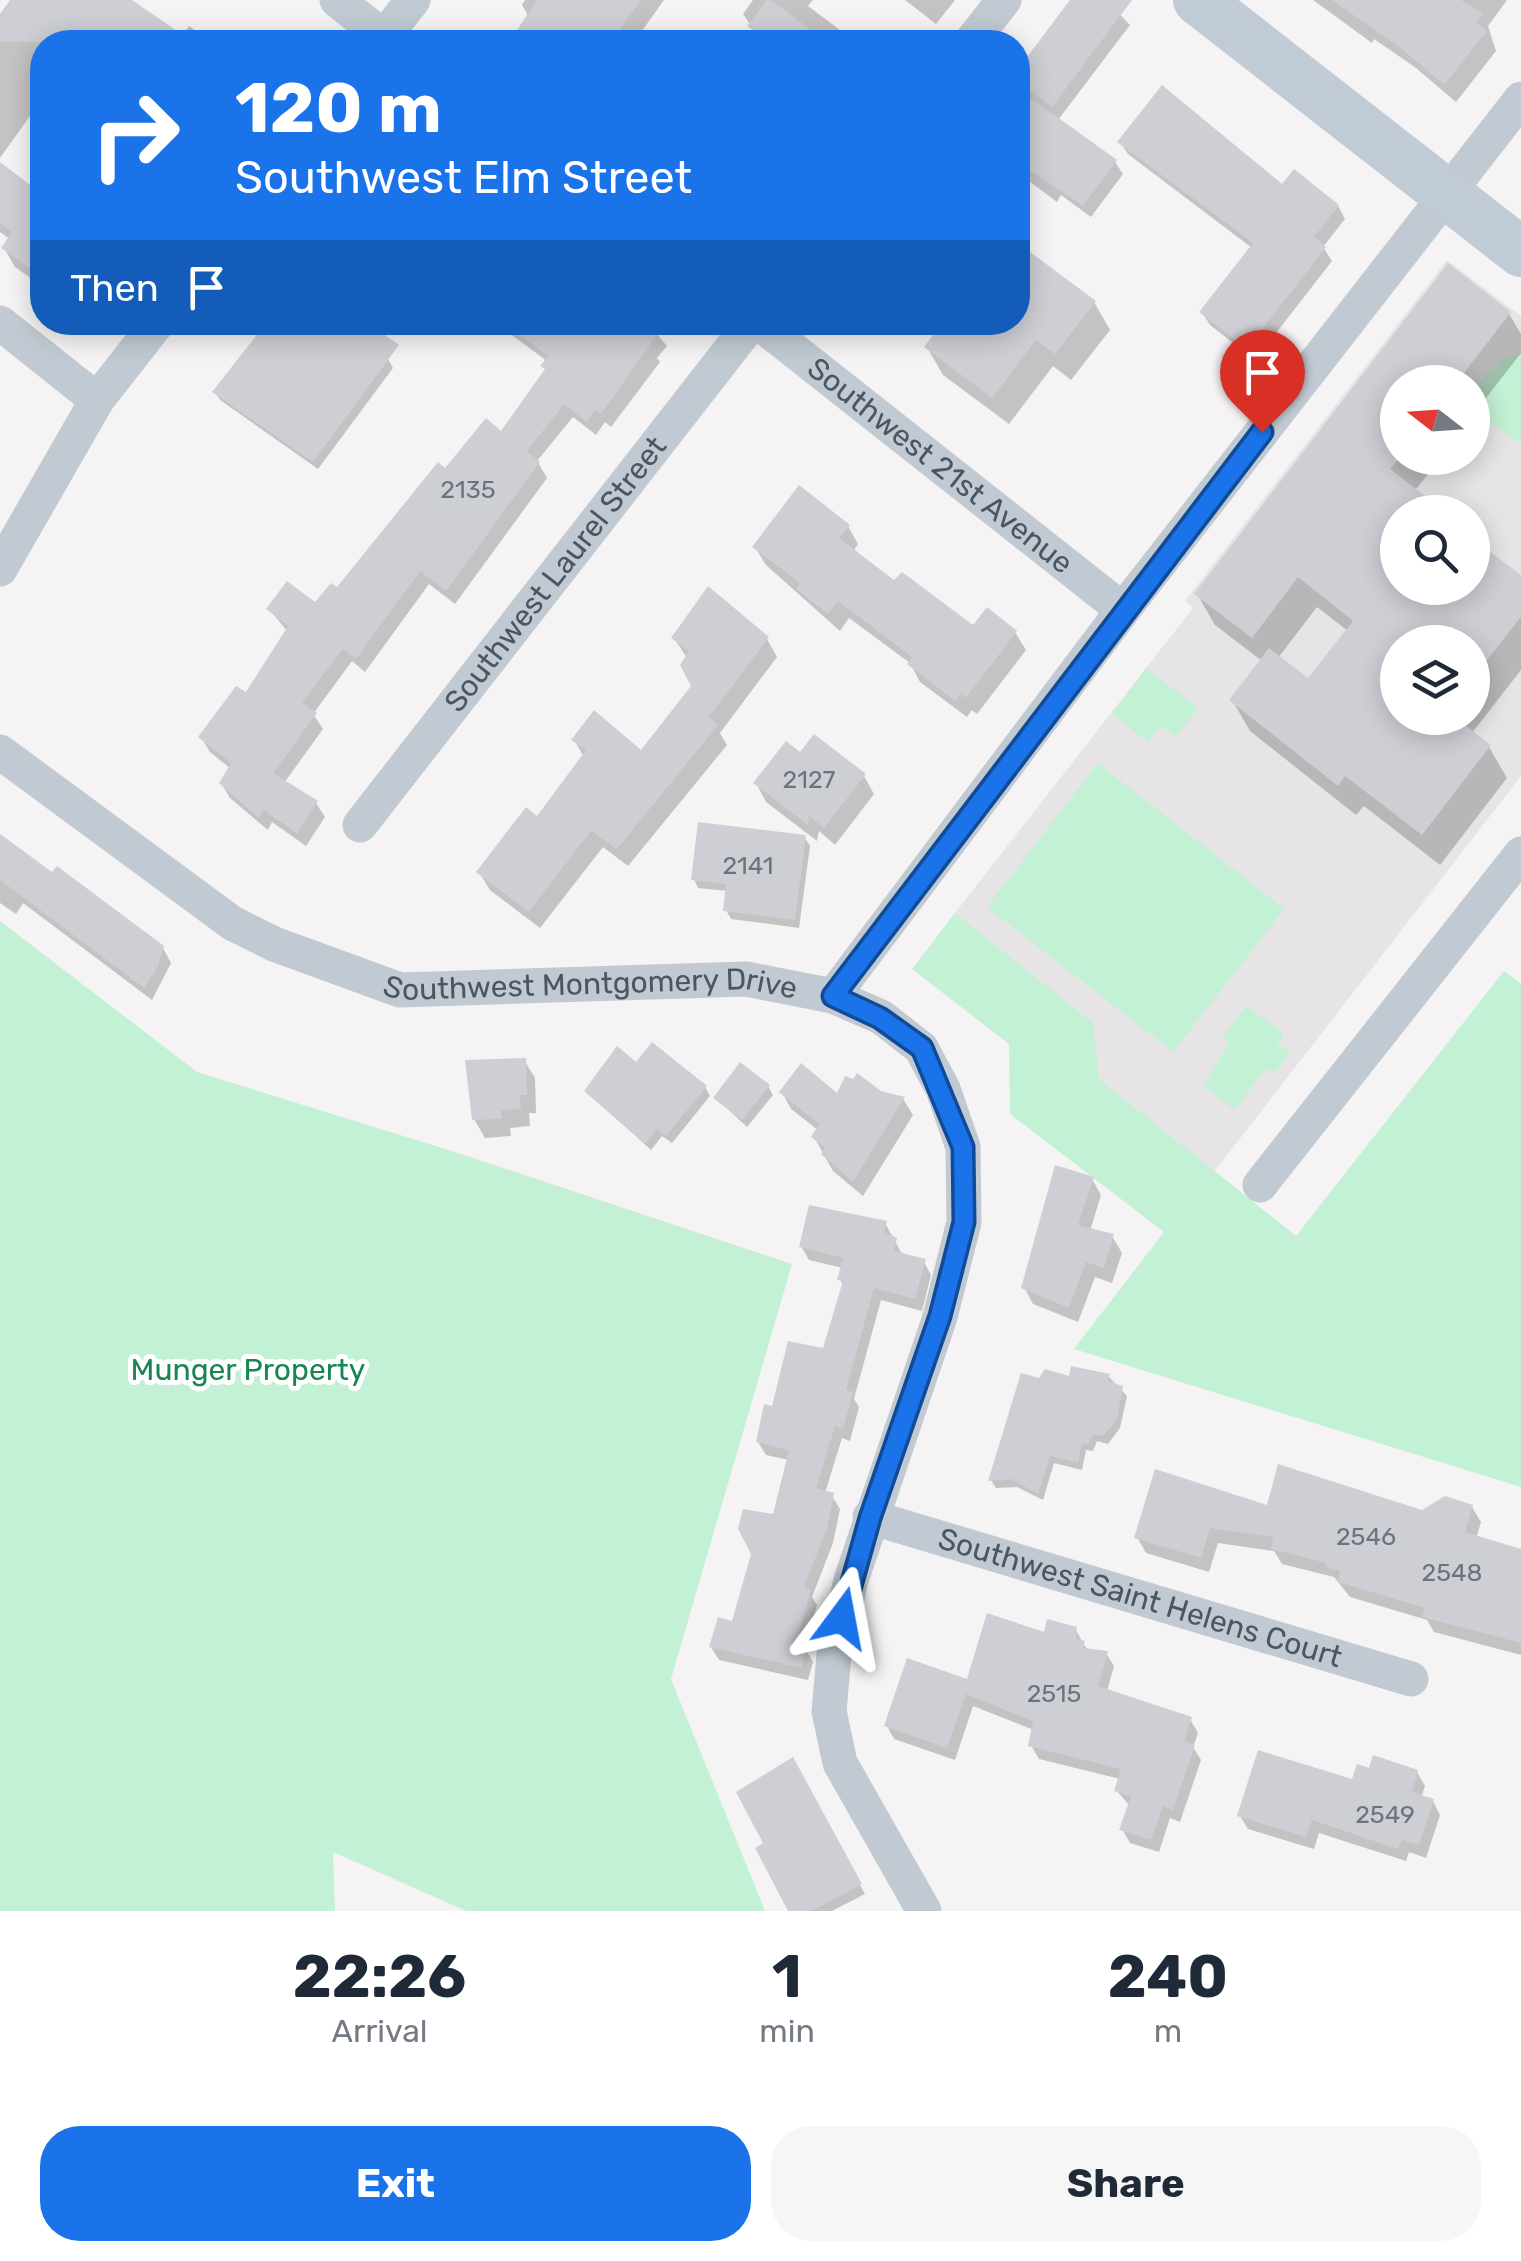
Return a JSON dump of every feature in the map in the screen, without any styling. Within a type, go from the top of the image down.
[{"type":"main road","points":[[1198,0],[1521,252]]},
{"type":"street","points":[[336,0],[372,30]]},
{"type":"street","points":[[393,30],[413,0]]},
{"type":"street","points":[[980,30],[1004,0]]},
{"type":"street","points":[[833,996],[1123,610],[1521,99]]},
{"type":"street","points":[[0,323],[97,400]]},
{"type":"street","points":[[0,569],[97,400],[148,335]]},
{"type":"street","name":"Southwest Laurel Street","points":[[360,825],[745,335]]},
{"type":"street","name":"Southwest 21st Avenue","points":[[772,335],[1123,610]]},
{"type":"street","name":"Southwest Montgomery Drive","points":[[0,752],[232,923],[274,944],[400,990],[746,979],[833,996],[880,1018],[922,1048],[963,1147],[964,1222],[945,1298],[870,1518],[834,1655],[829,1712],[840,1763],[924,1911]]},
{"type":"street","points":[[1260,1185],[1521,854]]},
{"type":"street","name":"Southwest Saint Helens Court","points":[[870,1518],[1411,1679]]},
{"type":"shaded area","points":[[1447,260],[1521,316],[1521,776],[1214,1172],[1099,1079],[1092,1023],[955,913],[1193,608],[1185,601]]},
{"type":"green space","points":[[1521,353],[1521,444],[1490,422],[1490,371],[1502,359]]},
{"type":"green space","points":[[1146,668],[1198,708],[1176,737],[1161,726],[1148,742],[1112,714]]},
{"type":"green space","points":[[1098,763],[1284,909],[1173,1052],[987,907]]},
{"type":"green space","points":[[955,913],[1093,1023],[1099,1079],[1296,1236],[1504,971],[1521,984],[1521,1487],[1074,1349],[1164,1232],[1010,1114],[1009,1044],[912,969]]},
{"type":"green space","name":"Munger Property","points":[[0,921],[197,1072],[455,1152],[792,1264],[671,1679],[765,1911],[466,1911],[333,1852],[335,1911],[0,1911]]},
{"type":"green space","points":[[1246,1006],[1284,1034],[1277,1044],[1290,1053],[1275,1073],[1266,1068],[1235,1110],[1203,1086],[1229,1043],[1223,1037]]},
{"type":"building","points":[[10,0],[132,0],[176,30],[30,30],[30,42],[0,42],[0,14]]},
{"type":"building","points":[[537,0],[641,0],[620,30],[517,30]]},
{"type":"building","points":[[771,0],[811,30],[753,30],[747,26]]},
{"type":"building","points":[[1070,0],[1132,0],[1052,107],[1030,90],[1030,53]]},
{"type":"building","points":[[1332,0],[1461,0],[1484,14],[1476,22],[1487,31],[1444,85],[1402,49]]},
{"type":"building","points":[[1162,85],[1282,184],[1294,169],[1339,205],[1314,237],[1326,247],[1247,349],[1199,312],[1253,243],[1117,142]]},
{"type":"building","points":[[1032,99],[1117,160],[1083,206],[1030,170]]},
{"type":"building","points":[[0,162],[30,185],[30,269],[1,248],[12,232],[0,223]]},
{"type":"building","points":[[1030,252],[1096,301],[1055,354],[1036,340],[992,398],[924,347],[933,335],[1030,335]]},
{"type":"building","points":[[1448,263],[1511,312],[1470,365],[1380,365],[1380,475],[1398,475],[1424,495],[1380,495],[1380,605],[1490,605],[1490,552],[1521,575],[1521,617],[1490,656],[1490,625],[1380,625],[1380,735],[1478,735],[1491,745],[1422,835],[1345,776],[1338,786],[1229,700],[1269,648],[1308,678],[1353,621],[1298,577],[1252,638],[1194,594]]},
{"type":"building","points":[[257,335],[385,335],[399,345],[313,462],[212,392]]},
{"type":"building","points":[[520,335],[657,335],[601,414],[596,409],[587,422],[564,404],[527,451],[540,462],[446,591],[420,571],[356,659],[343,649],[302,703],[317,713],[273,773],[318,801],[297,833],[263,810],[259,818],[219,783],[231,763],[198,737],[236,686],[246,692],[288,626],[266,609],[287,581],[315,602],[331,583],[337,587],[438,462],[445,468],[486,418],[501,431],[545,369],[540,366],[548,356]]},
{"type":"building","points":[[799,485],[850,525],[839,538],[894,580],[902,572],[973,625],[987,607],[1017,631],[966,698],[961,694],[955,701],[907,664],[912,657],[838,601],[828,614],[796,589],[800,583],[752,547]]},
{"type":"building","points":[[708,586],[769,637],[709,717],[718,725],[617,849],[591,831],[529,912],[476,872],[526,807],[537,816],[586,750],[571,740],[594,710],[641,750],[691,686],[680,665],[689,651],[671,638]]},
{"type":"building","points":[[814,734],[866,774],[824,828],[809,816],[808,825],[753,783],[786,741],[800,752]]},
{"type":"building","points":[[698,822],[806,835],[795,920],[723,911],[726,884],[691,880]]},
{"type":"building","points":[[0,834],[52,872],[57,866],[164,946],[158,967],[144,988],[0,880]]},
{"type":"building","points":[[652,1042],[707,1086],[666,1136],[657,1129],[645,1144],[584,1091],[617,1046],[636,1062]]},
{"type":"building","points":[[526,1058],[527,1095],[520,1095],[521,1109],[501,1110],[502,1119],[472,1120],[465,1060]]},
{"type":"building","points":[[740,1062],[770,1085],[742,1120],[713,1098]]},
{"type":"building","points":[[801,1063],[837,1093],[845,1076],[853,1079],[857,1073],[881,1091],[905,1097],[853,1182],[821,1154],[825,1147],[811,1137],[819,1124],[779,1092]]},
{"type":"building","points":[[1055,1165],[1094,1177],[1078,1225],[1114,1234],[1104,1268],[1086,1262],[1069,1308],[1021,1288]]},
{"type":"building","points":[[809,1205],[887,1221],[884,1232],[897,1238],[894,1251],[926,1259],[915,1299],[874,1288],[846,1390],[853,1392],[843,1429],[835,1426],[816,1488],[834,1493],[827,1529],[804,1586],[811,1590],[796,1643],[807,1647],[801,1668],[709,1647],[718,1617],[732,1621],[751,1554],[738,1529],[743,1509],[773,1514],[789,1450],[756,1442],[764,1404],[772,1406],[788,1341],[823,1348],[843,1281],[837,1280],[843,1258],[799,1247]]},
{"type":"building","points":[[1071,1366],[1110,1374],[1108,1381],[1123,1386],[1117,1419],[1103,1436],[1093,1434],[1089,1444],[1082,1443],[1078,1463],[1050,1456],[1038,1494],[1011,1479],[988,1481],[1021,1373],[1039,1378],[1045,1369],[1069,1376]]},
{"type":"building","points":[[1278,1464],[1422,1510],[1445,1496],[1473,1505],[1465,1532],[1521,1549],[1521,1643],[1422,1617],[1425,1608],[1338,1582],[1340,1571],[1325,1567],[1326,1563],[1271,1549],[1273,1537],[1210,1528],[1201,1558],[1134,1538],[1155,1469],[1267,1505]]},
{"type":"building","points":[[987,1613],[1044,1632],[1047,1619],[1077,1627],[1076,1639],[1085,1641],[1083,1648],[1108,1651],[1098,1686],[1192,1717],[1184,1741],[1195,1745],[1173,1810],[1163,1806],[1151,1840],[1119,1830],[1131,1796],[1114,1791],[1121,1769],[1028,1746],[1033,1721],[966,1694],[947,1748],[884,1726],[907,1658],[967,1679]]},
{"type":"building","points":[[1258,1750],[1352,1779],[1357,1764],[1369,1768],[1373,1755],[1418,1770],[1412,1792],[1434,1799],[1419,1845],[1402,1840],[1398,1849],[1312,1820],[1306,1837],[1237,1816]]},
{"type":"building","points":[[793,1757],[862,1884],[812,1911],[788,1911],[755,1848],[763,1843],[736,1792]]},
{"type":"route","points":[[842,1618],[870,1518],[940,1316],[964,1222],[963,1147],[922,1048],[880,1018],[833,996],[1262,432]]}]
